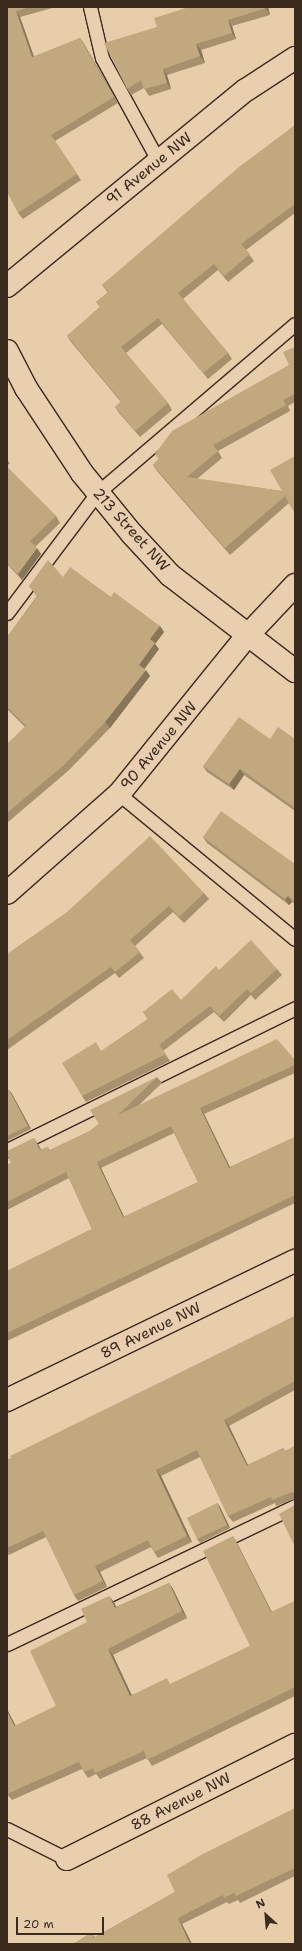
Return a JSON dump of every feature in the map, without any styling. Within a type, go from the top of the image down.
[{"type":"street","name":"91 Avenue NW","points":[[7,286],[246,90],[295,58]]},
{"type":"street","name":"213 Street NW","points":[[7,352],[26,388],[97,493],[170,575],[247,636],[295,671]]},
{"type":"street","name":"90 Avenue NW","points":[[7,893],[118,794],[247,636],[295,585]]},
{"type":"street","name":"89 Avenue NW","points":[[7,1400],[295,1261]]},
{"type":"street","name":"88 Avenue NW","points":[[67,1859],[295,1745]]},
{"type":"lane","points":[[90,7],[102,58],[159,162]]},
{"type":"lane","points":[[7,613],[97,493],[295,324]]},
{"type":"lane","points":[[118,794],[295,939]]},
{"type":"lane","points":[[7,1150],[295,1008]]},
{"type":"lane","points":[[7,1644],[295,1506]]},
{"type":"lane","points":[[7,1829],[67,1859]]},
{"type":"building","points":[[7,7],[31,7],[16,11],[32,57],[80,38],[114,97],[51,135],[77,174],[18,213],[7,192]]},
{"type":"building","points":[[189,7],[266,8],[228,20],[232,33],[196,44],[200,56],[163,69],[167,83],[144,89],[141,80],[127,89],[104,43],[157,27],[154,18]]},
{"type":"building","points":[[295,125],[295,204],[241,244],[250,254],[224,276],[214,264],[178,293],[228,353],[203,373],[158,318],[121,347],[168,403],[135,431],[115,407],[121,401],[67,336],[100,307],[96,302],[108,292],[102,285],[239,167]]},
{"type":"building","points":[[295,347],[295,394],[283,400],[286,405],[213,445],[218,451],[187,477],[282,491],[270,470],[295,456],[295,509],[293,510],[285,496],[225,548],[153,465],[159,459],[155,454],[172,431],[289,365],[283,352]]},
{"type":"building","points":[[7,467],[56,516],[30,541],[37,548],[18,574],[7,563]]},
{"type":"building","points":[[48,560],[63,577],[70,567],[111,597],[114,592],[160,626],[150,639],[155,643],[139,665],[146,670],[105,722],[64,765],[7,813],[7,744],[26,726],[7,707],[7,637],[38,596],[29,586]]},
{"type":"building","points":[[239,717],[270,739],[278,727],[295,739],[295,808],[240,769],[229,784],[203,766]]},
{"type":"building","points":[[221,811],[295,864],[295,903],[288,896],[285,899],[203,837]]},
{"type":"building","points":[[150,836],[204,893],[179,917],[169,906],[130,940],[140,952],[115,972],[111,967],[7,1040],[7,954],[67,912]]},
{"type":"building","points":[[251,940],[277,969],[251,993],[247,989],[219,1016],[210,1006],[159,1045],[166,1054],[82,1096],[62,1063],[96,1042],[101,1051],[148,1019],[143,1012],[172,989],[181,1000],[216,966],[219,970]]},
{"type":"building","points":[[277,1039],[295,1060],[295,1065],[200,1108],[229,1168],[295,1137],[295,1195],[7,1333],[7,1271],[92,1229],[66,1172],[7,1202],[7,1165],[11,1163],[7,1155],[7,1151],[34,1138],[40,1150],[47,1147],[49,1151],[90,1131],[99,1124],[90,1110],[157,1077],[118,1115]],"holes":[[[171,1126],[198,1182],[123,1217],[97,1162]]]},
{"type":"building","points":[[9,1090],[28,1126],[7,1136],[7,1091]]},
{"type":"building","points":[[295,1316],[295,1381],[224,1420],[247,1466],[283,1448],[285,1451],[295,1446],[295,1494],[292,1492],[272,1500],[271,1497],[228,1516],[197,1450],[156,1470],[187,1536],[154,1552],[148,1540],[95,1566],[103,1581],[74,1595],[43,1531],[7,1548],[7,1460],[12,1458],[10,1456]]},
{"type":"building","points":[[217,1503],[227,1525],[197,1539],[187,1518]]},
{"type":"building","points":[[295,1505],[295,1547],[279,1514]]},
{"type":"building","points":[[233,1536],[271,1612],[295,1601],[295,1687],[147,1760],[144,1751],[95,1773],[93,1768],[84,1772],[79,1762],[7,1794],[7,1712],[14,1726],[56,1706],[30,1651],[87,1622],[81,1609],[109,1596],[115,1608],[169,1583],[182,1611],[108,1649],[130,1696],[167,1678],[170,1684],[250,1646],[203,1551]]},
{"type":"building","points":[[295,1808],[295,1868],[236,1896],[234,1893],[224,1898],[223,1895],[178,1918],[190,1944],[73,1944],[91,1933],[94,1938],[175,1892],[167,1875],[203,1854]]}]
